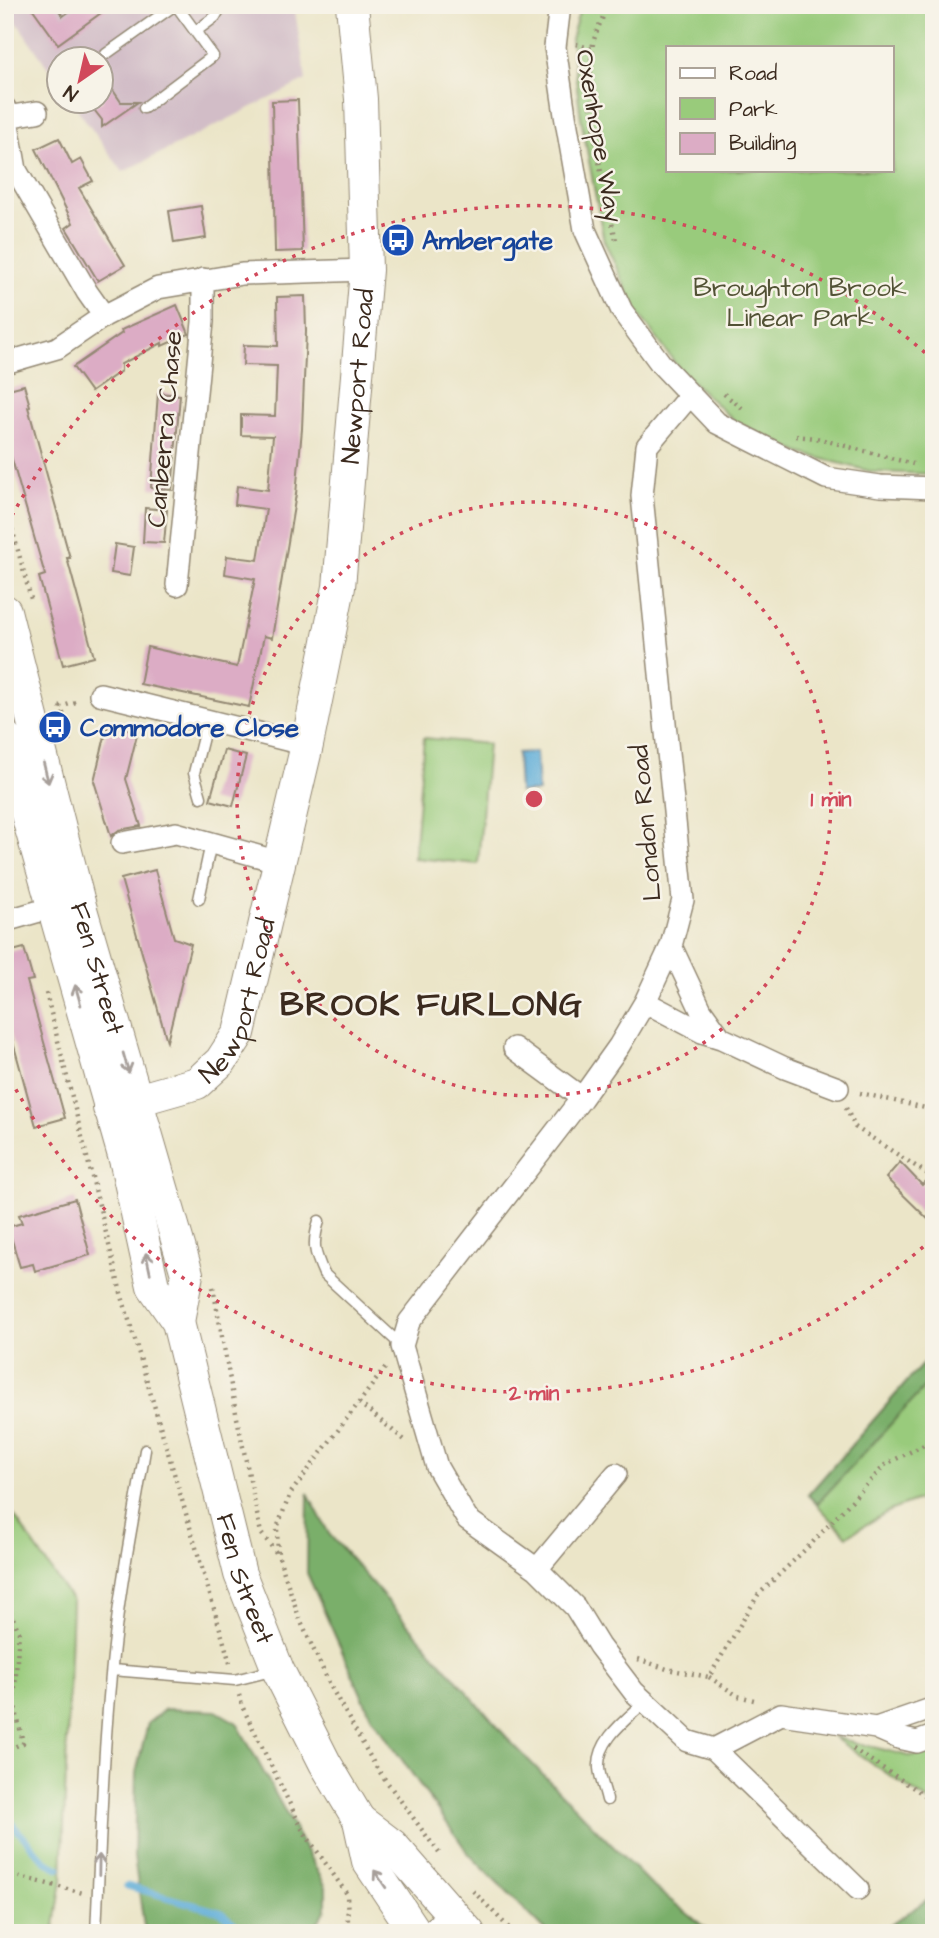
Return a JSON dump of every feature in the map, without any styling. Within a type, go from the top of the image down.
[{"type":"street","name":"Newport Road","points":[[123,1104],[197,1083],[221,1061],[239,1033],[307,746],[339,587],[366,270],[361,99],[352,5]]},
{"type":"street","name":"Oxenhope Way","points":[[560,5],[555,47],[585,230],[622,311],[661,364],[717,423],[826,478],[880,486],[934,488]]},
{"type":"street","points":[[5,108],[16,170],[104,316]]},
{"type":"street","points":[[6,117],[37,113]]},
{"type":"street","name":"Canberra Chase","points":[[5,363],[57,348],[104,316],[158,288],[242,274],[366,270]]},
{"type":"street","name":"Canberra Chase","points":[[177,584],[203,322],[203,279]]},
{"type":"street","name":"London Road","points":[[402,1346],[409,1322],[619,1046],[645,1002],[671,946],[683,900],[642,496],[647,446],[690,394]]},
{"type":"street","name":"Fen Street","points":[[5,613],[66,903],[123,1104],[187,1275],[178,1322],[240,1574],[278,1670],[324,1763],[359,1820],[368,1861],[418,1933]]},
{"type":"street","points":[[100,694],[307,746]]},
{"type":"street","name":"Fen Street","points":[[5,737],[66,903]]},
{"type":"street","points":[[122,843],[176,833],[279,862]]},
{"type":"street","points":[[5,921],[66,903]]},
{"type":"street","points":[[671,946],[701,1010],[721,1038]]},
{"type":"street","points":[[645,1002],[702,1032],[838,1088]]},
{"type":"street","points":[[514,1048],[582,1098]]},
{"type":"street","points":[[402,1346],[437,1467],[467,1519],[537,1569],[575,1607],[599,1646],[634,1692],[687,1741],[714,1749],[858,1889]]},
{"type":"street","points":[[537,1569],[616,1474]]},
{"type":"street","points":[[876,1728],[934,1708]]},
{"type":"street","points":[[714,1749],[781,1714],[876,1728],[916,1742],[934,1736]]},
{"type":"street","name":"Fen Street","points":[[359,1820],[392,1845],[469,1933]]},
{"type":"lane","points":[[116,47],[176,5],[213,56],[144,108]]},
{"type":"lane","points":[[197,32],[215,17],[222,5]]},
{"type":"lane","points":[[201,797],[194,773],[207,721]]},
{"type":"lane","points":[[199,899],[211,844]]},
{"type":"lane","points":[[319,1221],[313,1240],[324,1274],[402,1346]]},
{"type":"lane","points":[[96,1933],[99,1843],[112,1670],[118,1614],[145,1450]]},
{"type":"lane","points":[[112,1670],[235,1680],[278,1670]]},
{"type":"lane","points":[[607,1800],[599,1766],[603,1748],[611,1735],[645,1702]]},
{"type":"lane","points":[[418,1933],[447,1910]]},
{"type":"path","points":[[609,5],[592,48],[591,94],[605,193],[618,245]]},
{"type":"path","points":[[722,393],[746,410]]},
{"type":"path","points":[[792,436],[817,438],[907,461],[931,473],[934,488]]},
{"type":"path","points":[[44,983],[121,1293],[243,1708],[303,1831],[347,1894],[348,1923],[356,1933]]},
{"type":"path","points":[[838,1088],[934,1110]]},
{"type":"path","points":[[838,1088],[855,1127],[934,1178]]},
{"type":"path","points":[[402,1346],[290,1494],[277,1528],[278,1555],[300,1620],[331,1687],[376,1767],[440,1855]]},
{"type":"path","points":[[359,1403],[437,1467]]},
{"type":"path","points":[[709,1677],[758,1595],[886,1464],[934,1440]]},
{"type":"path","points":[[5,1599],[19,1632],[14,1701],[23,1743],[5,1751]]},
{"type":"path","points":[[599,1646],[667,1669],[709,1677],[738,1696],[764,1703],[781,1714]]},
{"type":"path","points":[[842,1724],[847,1745],[934,1801]]},
{"type":"path","points":[[5,1873],[98,1897]]},
{"type":"path","points":[[466,1884],[514,1933]]},
{"type":"path","points":[[503,1933],[508,1928]]},
{"type":"shaded area","points":[[5,5],[294,5],[306,80],[123,172],[82,116],[116,116],[116,46],[46,46],[46,65]]},
{"type":"green space","name":"Broughton Brook Linear Park","points":[[581,5],[934,5],[934,474],[873,472],[800,453],[734,421],[681,371],[636,310],[604,241],[581,118],[571,39]]},
{"type":"green space","points":[[424,738],[488,744],[478,864],[414,858]]},
{"type":"green space","points":[[934,1351],[934,1494],[889,1511],[847,1536],[808,1495]]},
{"type":"green space","points":[[934,1351],[934,1377],[817,1504],[808,1495]]},
{"type":"green space","points":[[308,1493],[329,1534],[510,1741],[650,1884],[712,1933],[548,1933],[469,1854],[371,1716],[307,1573]]},
{"type":"green space","points":[[5,1502],[72,1601],[62,1880],[54,1933],[5,1933]]},
{"type":"green space","points":[[165,1709],[216,1711],[237,1723],[326,1887],[326,1910],[310,1933],[145,1933],[134,1857],[136,1773],[148,1723]]},
{"type":"green space","points":[[833,1737],[909,1756],[934,1753],[934,1805]]},
{"type":"green space","points":[[934,1895],[934,1933],[879,1933]]},
{"type":"water","points":[[536,752],[538,792],[519,792],[517,753]]},
{"type":"building","points":[[30,5],[55,5],[63,16],[78,5],[112,5],[58,44]]},
{"type":"building","points":[[116,95],[121,102],[138,102],[102,127],[99,116],[116,116]]},
{"type":"building","points":[[298,100],[303,251],[275,252],[272,101]]},
{"type":"building","points":[[59,138],[72,164],[81,159],[93,181],[79,188],[125,265],[98,281],[66,228],[73,223],[36,149]]},
{"type":"building","points":[[201,206],[206,238],[174,243],[169,211]]},
{"type":"building","points":[[305,296],[302,429],[296,494],[272,638],[264,636],[249,707],[140,684],[147,647],[237,667],[255,579],[225,574],[227,556],[258,560],[266,509],[235,505],[237,486],[268,490],[273,436],[241,435],[241,415],[275,416],[277,366],[243,365],[244,345],[278,346],[277,297]]},
{"type":"building","points":[[177,305],[189,334],[162,346],[162,343],[121,364],[121,371],[91,392],[73,367],[122,333],[121,330]]},
{"type":"building","points":[[24,385],[94,657],[63,665],[39,577],[45,575],[5,435],[5,390]]},
{"type":"building","points":[[158,393],[180,395],[172,490],[151,488]]},
{"type":"building","points":[[145,508],[167,510],[164,543],[143,542]]},
{"type":"building","points":[[115,544],[134,547],[130,576],[111,573]]},
{"type":"building","points":[[108,724],[138,731],[126,779],[141,826],[119,830],[111,836],[94,781]]},
{"type":"building","points":[[224,750],[246,756],[233,806],[210,800]]},
{"type":"building","points":[[155,870],[174,938],[191,944],[167,1041],[121,879]]},
{"type":"building","points":[[24,948],[33,980],[27,981],[65,1118],[36,1126],[5,1013],[5,953]]},
{"type":"building","points":[[900,1162],[922,1185],[934,1174],[934,1225],[886,1178]]},
{"type":"building","points":[[75,1199],[90,1255],[35,1271],[33,1264],[20,1267],[8,1227],[22,1223],[19,1215]]},
{"type":"waterway","points":[[5,1816],[45,1861],[59,1868]]},
{"type":"waterway","points":[[127,1886],[220,1912],[246,1933]]},
{"type":"place","name":"Ambergate","points":[[398,240]]},
{"type":"place","name":"Commodore Close","points":[[55,727]]},
{"type":"district","name":"BROOK FURLONG","points":[[432,1003]]}]
